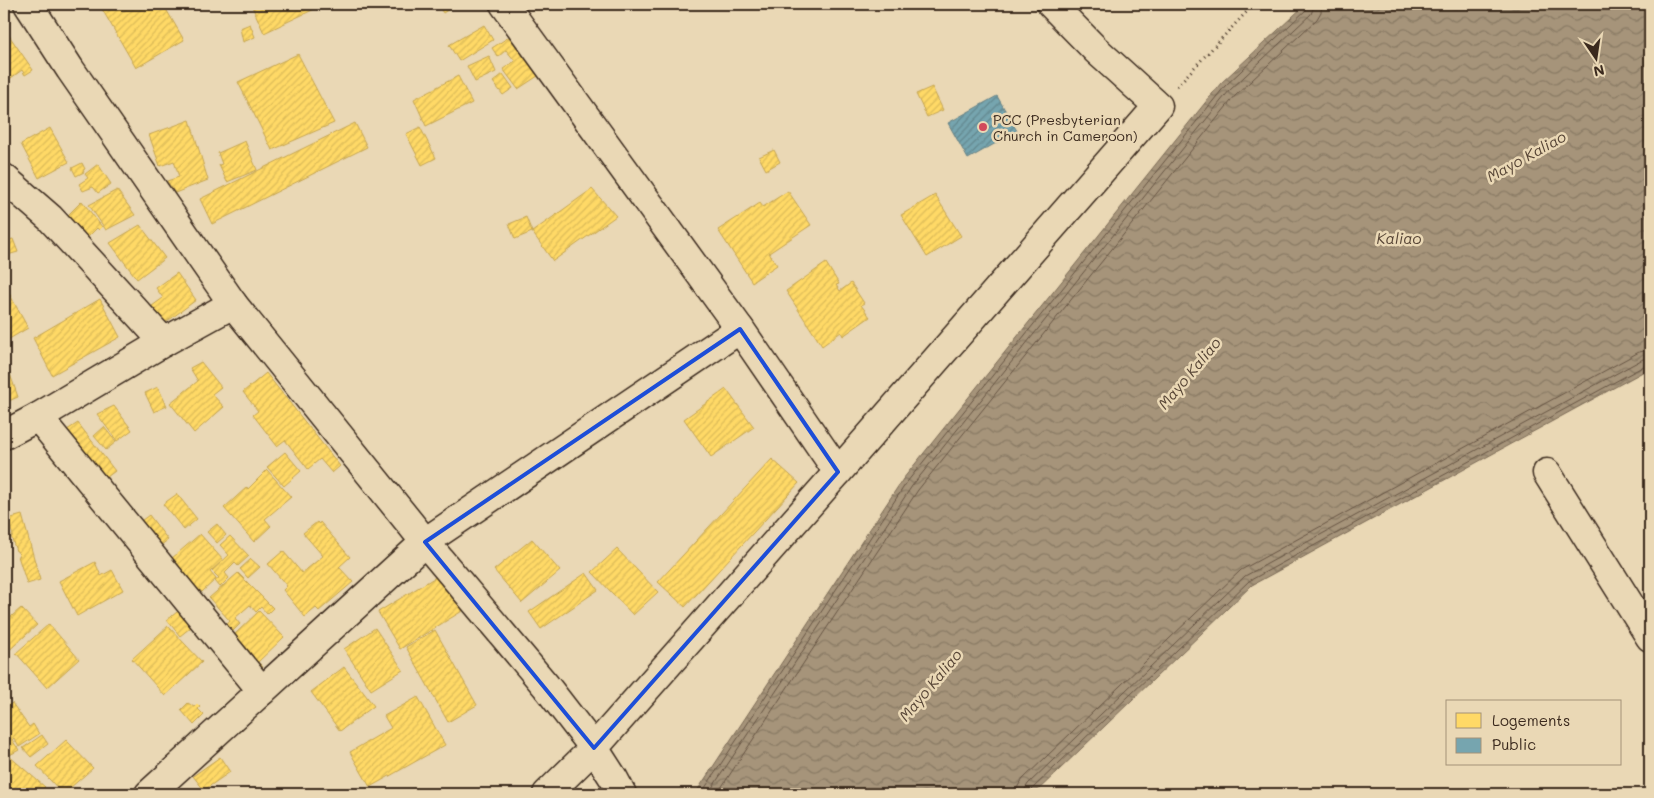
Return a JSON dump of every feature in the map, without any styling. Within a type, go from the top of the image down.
[{"type":"street","points":[[28,4],[70,69],[233,304],[425,542],[546,686],[594,748],[622,794]]},
{"type":"street","points":[[504,4],[740,329],[838,472]]},
{"type":"street","points":[[547,794],[594,748],[1158,106],[1096,50],[1051,4]]},
{"type":"street","points":[[4,178],[50,218],[164,342]]},
{"type":"street","points":[[4,434],[38,417],[164,342],[233,304]]},
{"type":"street","points":[[149,794],[425,542],[740,329]]},
{"type":"street","points":[[38,417],[262,691]]},
{"type":"street","points":[[1547,473],[1643,608],[1650,636]]},
{"type":"path","points":[[1158,106],[1254,4]]},
{"type":"highlighted area","points":[[740,329],[838,472],[594,748],[425,542]]},
{"type":"water","name":"Kaliao","points":[[1306,4],[1650,4],[1650,368],[1252,585],[1034,794],[695,794],[903,479],[1221,83]]},
{"type":"building: Logements","points":[[111,4],[163,4],[184,40],[136,68],[102,9]]},
{"type":"building: Logements","points":[[251,4],[325,4],[264,33]]},
{"type":"building: Logements","points":[[437,4],[457,4],[443,13]]},
{"type":"building: Logements","points":[[250,24],[255,37],[243,42],[240,28]]},
{"type":"building: Logements","points":[[484,25],[493,40],[459,61],[449,45]]},
{"type":"building: Logements","points":[[515,33],[541,74],[518,89],[503,69],[515,61],[506,50],[498,57],[492,48]]},
{"type":"building: Logements","points":[[8,34],[33,70],[25,75],[22,70],[4,83],[4,36]]},
{"type":"building: Logements","points":[[298,54],[334,123],[272,150],[238,82]]},
{"type":"building: Logements","points":[[489,56],[496,72],[475,82],[467,66]]},
{"type":"building: Logements","points":[[503,74],[513,88],[503,95],[493,82]]},
{"type":"building: Logements","points":[[458,76],[472,103],[426,126],[414,99]]},
{"type":"building: Logements","points":[[932,87],[943,110],[927,117],[916,94]]},
{"type":"building: Logements","points":[[190,120],[208,180],[175,193],[167,181],[179,177],[174,161],[160,166],[149,135]]},
{"type":"building: Logements","points":[[355,123],[367,147],[212,224],[200,199]]},
{"type":"building: Logements","points":[[420,127],[436,158],[422,165],[406,134]]},
{"type":"building: Logements","points":[[50,128],[69,162],[39,178],[21,144]]},
{"type":"building: Logements","points":[[245,141],[257,170],[227,182],[219,165],[222,164],[218,153]]},
{"type":"building: Logements","points":[[774,150],[780,162],[766,170],[759,157]]},
{"type":"building: Logements","points":[[82,163],[85,169],[83,170],[84,172],[76,176],[72,168]]},
{"type":"building: Logements","points":[[98,164],[111,184],[98,193],[93,187],[83,191],[79,184],[88,178],[85,174]]},
{"type":"building: Logements","points":[[592,189],[616,216],[553,261],[532,232]]},
{"type":"building: Logements","points":[[117,190],[135,215],[106,230],[89,205]]},
{"type":"building: Logements","points":[[788,191],[811,225],[769,253],[777,265],[752,282],[718,230],[760,203],[763,207]]},
{"type":"building: Logements","points":[[935,195],[961,236],[927,257],[901,215]]},
{"type":"building: Logements","points":[[82,201],[102,227],[99,230],[97,228],[86,239],[65,218]]},
{"type":"building: Logements","points":[[526,217],[532,232],[515,239],[509,224]]},
{"type":"building: Logements","points":[[140,225],[165,258],[137,279],[110,243]]},
{"type":"building: Logements","points":[[13,239],[18,252],[4,256],[4,241]]},
{"type":"building: Logements","points":[[826,263],[839,284],[836,285],[840,291],[851,283],[864,303],[861,305],[870,317],[843,336],[841,332],[822,346],[786,291]]},
{"type":"building: Logements","points":[[177,273],[196,300],[165,323],[152,306],[163,298],[156,288]]},
{"type":"building: Logements","points":[[4,284],[28,328],[4,342]]},
{"type":"building: Logements","points":[[100,299],[120,337],[52,375],[33,338]]},
{"type":"building: Logements","points":[[4,357],[18,397],[4,403]]},
{"type":"building: Logements","points":[[201,362],[221,387],[212,394],[224,407],[194,433],[170,403],[198,381],[190,368]]},
{"type":"building: Logements","points":[[266,373],[340,466],[332,473],[320,459],[308,469],[285,440],[277,446],[253,415],[258,411],[243,392]]},
{"type":"building: Logements","points":[[158,387],[167,406],[154,412],[145,393]]},
{"type":"building: Logements","points":[[726,389],[754,427],[711,457],[684,419]]},
{"type":"building: Logements","points":[[114,406],[132,430],[117,441],[97,414]]},
{"type":"building: Logements","points":[[78,423],[115,471],[99,483],[59,435]]},
{"type":"building: Logements","points":[[104,427],[116,442],[106,450],[94,436]]},
{"type":"building: Logements","points":[[285,452],[301,471],[284,486],[267,467]]},
{"type":"building: Logements","points":[[772,459],[799,483],[685,607],[658,582]]},
{"type":"building: Logements","points":[[267,470],[291,497],[265,519],[271,526],[254,542],[224,508],[247,487],[248,489]]},
{"type":"building: Logements","points":[[177,494],[197,519],[184,530],[163,504]]},
{"type":"building: Logements","points":[[22,515],[40,580],[27,584],[18,556],[20,556],[16,551],[11,536],[13,536],[8,519]]},
{"type":"building: Logements","points":[[149,515],[168,540],[153,551],[134,526]]},
{"type":"building: Logements","points":[[317,522],[319,524],[320,522],[350,557],[339,567],[353,582],[319,611],[316,608],[305,617],[283,590],[287,586],[268,564],[283,551],[302,573],[323,556],[303,533]]},
{"type":"building: Logements","points":[[217,524],[226,535],[217,543],[207,532]]},
{"type":"building: Logements","points":[[200,534],[223,560],[210,572],[216,579],[202,592],[200,590],[195,594],[190,588],[194,585],[171,559]]},
{"type":"building: Logements","points":[[230,536],[249,556],[238,566],[235,563],[225,573],[229,578],[220,587],[215,581],[219,578],[212,571],[229,555],[220,545]]},
{"type":"building: Logements","points":[[532,539],[560,571],[522,603],[494,570]]},
{"type":"building: Logements","points":[[617,549],[658,592],[633,615],[592,572]]},
{"type":"building: Logements","points":[[251,559],[260,567],[248,578],[240,569]]},
{"type":"building: Logements","points":[[95,562],[101,576],[112,570],[123,590],[77,616],[59,581]]},
{"type":"building: Logements","points":[[238,573],[273,608],[267,614],[261,607],[256,612],[250,605],[235,618],[240,624],[230,634],[224,628],[230,621],[209,598]]},
{"type":"building: Logements","points":[[586,573],[598,590],[541,629],[529,612]]},
{"type":"building: Logements","points":[[439,575],[464,610],[400,649],[378,612]]},
{"type":"building: Logements","points":[[21,608],[37,625],[4,655],[4,623]]},
{"type":"building: Logements","points":[[182,608],[195,624],[180,636],[167,620]]},
{"type":"building: Logements","points":[[259,611],[284,637],[258,662],[263,667],[256,673],[242,656],[248,650],[234,635]]},
{"type":"building: Logements","points":[[49,624],[79,659],[47,688],[16,653]]},
{"type":"building: Logements","points":[[168,626],[202,662],[165,696],[132,659]]},
{"type":"building: Logements","points":[[375,628],[403,670],[371,690],[344,649]]},
{"type":"building: Logements","points":[[435,630],[477,705],[448,722],[406,647]]},
{"type":"building: Logements","points":[[344,667],[374,706],[340,731],[311,692]]},
{"type":"building: Logements","points":[[418,697],[445,745],[370,787],[350,752],[391,728],[384,716]]},
{"type":"building: Logements","points":[[12,703],[29,727],[33,724],[39,734],[19,747],[14,738],[12,740],[19,750],[6,757],[4,754],[4,708]]},
{"type":"building: Logements","points":[[188,703],[194,707],[197,704],[200,707],[198,709],[204,715],[194,725],[181,710]]},
{"type":"building: Logements","points":[[42,735],[48,744],[31,757],[23,748]]},
{"type":"building: Logements","points":[[66,740],[93,768],[63,794],[37,766]]},
{"type":"building: Logements","points":[[9,756],[45,787],[39,794],[4,794],[4,762]]},
{"type":"building: Logements","points":[[220,757],[230,772],[204,790],[193,776]]},
{"type":"building: Public","name":"PCC (Presbyterian Church in Cameroon)","points":[[997,96],[1017,131],[968,159],[948,123]]},
{"type":"place","name":"PCC (Presbyterian Church in Cameroon)","points":[[983,127]]},
{"type":"water label","name":"Mayo Kaliao","points":[[1526,156]]},
{"type":"water label","name":"Mayo Kaliao","points":[[1189,373]]},
{"type":"water label","name":"Mayo Kaliao","points":[[930,685]]}]
